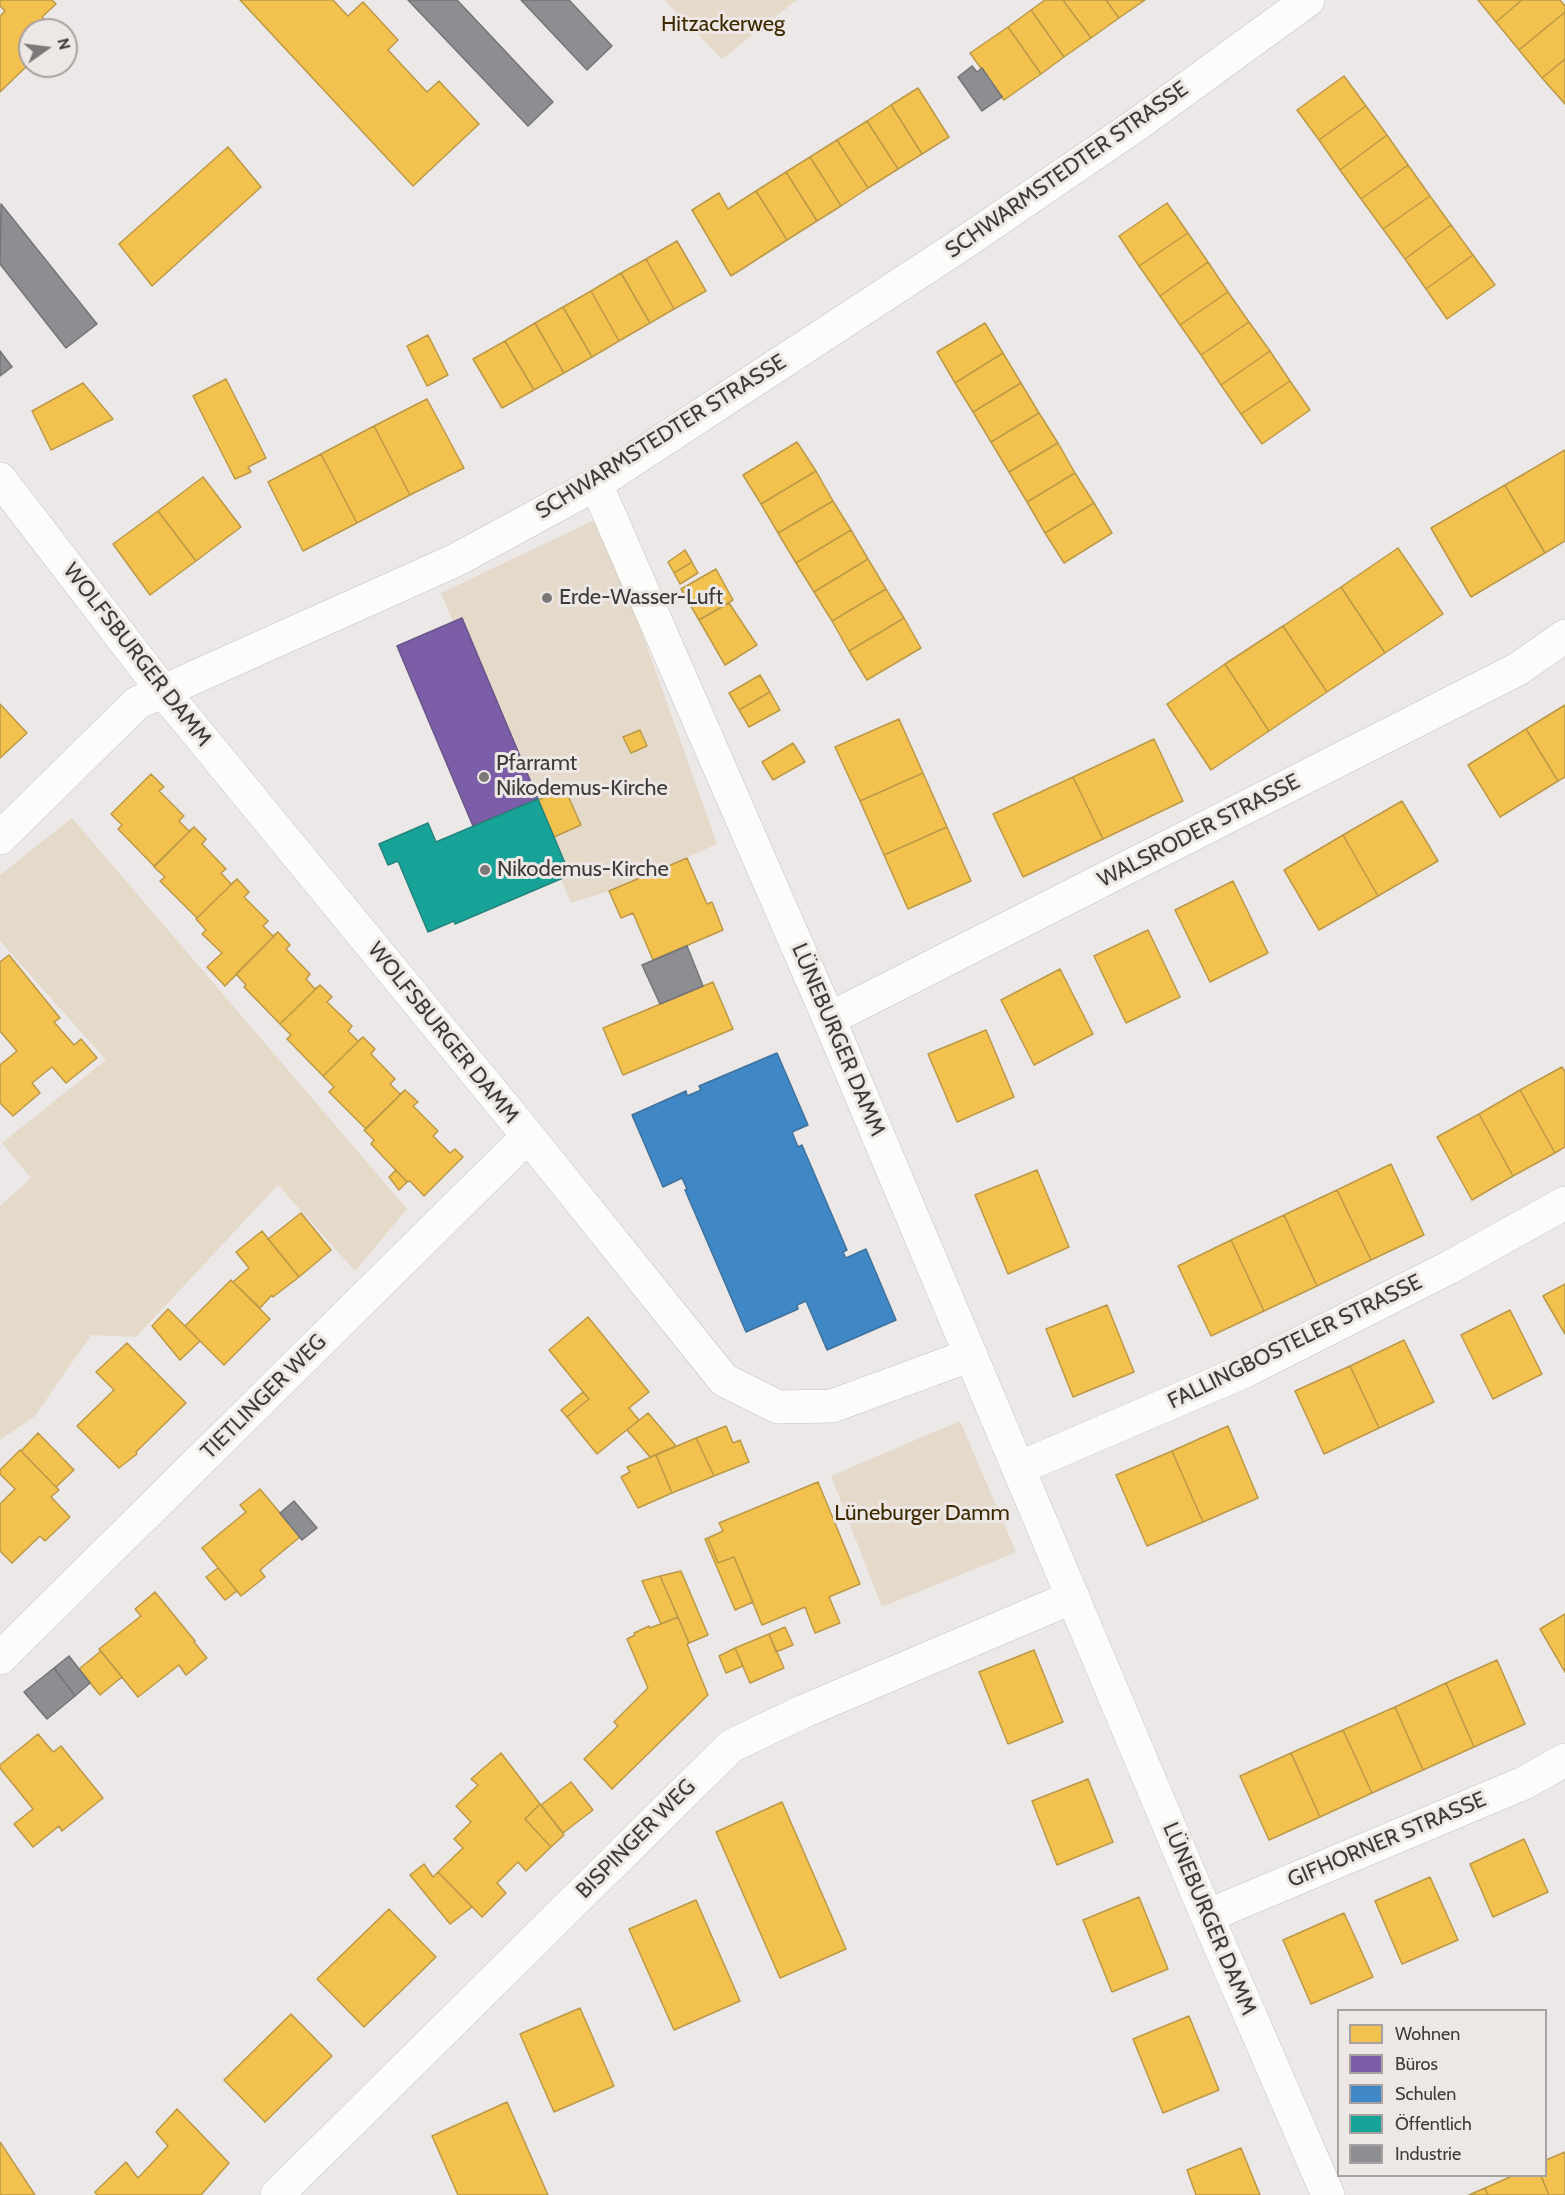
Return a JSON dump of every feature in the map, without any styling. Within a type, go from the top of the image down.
[{"type":"street","name":"SCHWARMSTEDTER STRASSE","points":[[0,838],[137,703],[456,560],[596,484],[965,242],[1139,123],[1308,0]]},
{"type":"street","name":"WOLFSBURGER DAMM","points":[[0,479],[164,691],[724,1380],[777,1407],[832,1406],[971,1355]]},
{"type":"street","name":"LÜNEBURGER DAMM","points":[[596,484],[829,1019],[1207,1916],[1328,2195]]},
{"type":"street","name":"WALSRODER STRASSE","points":[[829,1019],[1518,669],[1565,636]]},
{"type":"street","name":"TIETLINGER WEG","points":[[0,1658],[528,1136]]},
{"type":"street","name":"FALLINGBOSTELER STRASSE","points":[[1019,1468],[1245,1371],[1450,1267],[1565,1203]]},
{"type":"street","name":"BISPINGER WEG","points":[[277,2195],[731,1746],[802,1712],[1073,1597]]},
{"type":"street","name":"GIFHORNER STRASSE","points":[[1207,1916],[1524,1783],[1565,1760]]},
{"type":"green space","name":"Hitzackerweg","points":[[664,0],[797,0],[722,59]]},
{"type":"green space","points":[[601,517],[717,844],[609,891],[571,903],[441,593]]},
{"type":"green space","points":[[72,818],[407,1209],[355,1271],[278,1185],[136,1337],[91,1335],[35,1416],[0,1440],[0,1206],[31,1178],[2,1143],[106,1060],[0,941],[0,875]]},
{"type":"green space","name":"Lüneburger Damm","points":[[960,1421],[1016,1552],[882,1607],[831,1476]]},
{"type":"building: Wohnen","points":[[0,0],[52,0],[56,4],[43,18],[18,18],[18,75],[0,92],[0,16],[5,11],[0,6]]},
{"type":"building: Wohnen","points":[[240,0],[333,0],[348,16],[363,2],[398,40],[388,50],[427,92],[439,81],[479,124],[413,186]]},
{"type":"building: Wohnen","points":[[1045,0],[1063,0],[1091,38],[1064,57],[1031,10]]},
{"type":"building: Wohnen","points":[[1063,0],[1106,0],[1119,18],[1091,38]]},
{"type":"building: Wohnen","points":[[1106,0],[1145,0],[1119,18]]},
{"type":"building: Wohnen","points":[[1478,0],[1522,0],[1496,22]]},
{"type":"building: Wohnen","points":[[1522,0],[1560,0],[1565,6],[1565,12],[1519,50],[1496,22]]},
{"type":"building: Wohnen","points":[[1031,10],[1064,57],[1041,74],[1008,27]]},
{"type":"building: Wohnen","points":[[1565,12],[1565,59],[1542,78],[1519,50]]},
{"type":"building: Wohnen","points":[[1008,27],[1041,74],[1004,100],[970,53]]},
{"type":"building: Wohnen","points":[[1565,59],[1565,104],[1542,78]]},
{"type":"building: Wohnen","points":[[1344,76],[1366,106],[1319,140],[1297,110]]},
{"type":"building: Wohnen","points":[[918,88],[949,137],[922,154],[891,105]]},
{"type":"building: Wohnen","points":[[891,105],[922,154],[898,169],[867,121]]},
{"type":"building: Wohnen","points":[[1366,106],[1387,135],[1340,170],[1319,140]]},
{"type":"building: Wohnen","points":[[867,121],[898,169],[868,188],[837,140]]},
{"type":"building: Wohnen","points":[[1387,135],[1408,165],[1361,199],[1340,170]]},
{"type":"building: Wohnen","points":[[837,140],[868,188],[841,206],[810,157]]},
{"type":"building: Wohnen","points":[[228,147],[261,187],[152,286],[119,244]]},
{"type":"building: Wohnen","points":[[810,157],[841,206],[817,221],[786,172]]},
{"type":"building: Wohnen","points":[[1408,165],[1430,196],[1383,229],[1361,199]]},
{"type":"building: Wohnen","points":[[786,172],[817,221],[787,240],[756,191]]},
{"type":"building: Wohnen","points":[[756,191],[787,240],[731,276],[692,210],[719,193],[728,209]]},
{"type":"building: Wohnen","points":[[1430,196],[1451,225],[1405,259],[1383,229]]},
{"type":"building: Wohnen","points":[[1167,203],[1188,233],[1139,266],[1119,236]]},
{"type":"building: Wohnen","points":[[1451,225],[1473,255],[1426,289],[1405,259]]},
{"type":"building: Wohnen","points":[[1188,233],[1208,262],[1160,296],[1139,266]]},
{"type":"building: Wohnen","points":[[677,241],[706,291],[674,309],[646,259]]},
{"type":"building: Wohnen","points":[[1473,255],[1495,285],[1447,319],[1426,289]]},
{"type":"building: Wohnen","points":[[646,259],[674,309],[650,323],[621,273]]},
{"type":"building: Wohnen","points":[[1208,262],[1228,292],[1180,325],[1160,296]]},
{"type":"building: Wohnen","points":[[621,273],[650,323],[619,341],[591,291]]},
{"type":"building: Wohnen","points":[[591,291],[619,341],[592,357],[563,307]]},
{"type":"building: Wohnen","points":[[1228,292],[1249,322],[1201,355],[1180,325]]},
{"type":"building: Wohnen","points":[[563,307],[592,357],[564,373],[535,323]]},
{"type":"building: Wohnen","points":[[1249,322],[1270,351],[1221,385],[1201,355]]},
{"type":"building: Wohnen","points":[[535,323],[564,373],[534,390],[505,341]]},
{"type":"building: Wohnen","points":[[985,323],[1003,353],[955,383],[937,352]]},
{"type":"building: Wohnen","points":[[428,335],[448,375],[427,386],[407,346]]},
{"type":"building: Wohnen","points":[[505,341],[534,390],[502,408],[473,359]]},
{"type":"building: Wohnen","points":[[1270,351],[1290,381],[1241,414],[1221,385]]},
{"type":"building: Wohnen","points":[[1003,353],[1021,383],[973,412],[955,383]]},
{"type":"building: Wohnen","points":[[226,379],[266,458],[248,467],[251,472],[235,479],[193,396]]},
{"type":"building: Wohnen","points":[[1290,381],[1310,410],[1262,444],[1241,414]]},
{"type":"building: Wohnen","points":[[83,383],[113,419],[51,450],[32,411]]},
{"type":"building: Wohnen","points":[[1021,383],[1039,413],[991,442],[973,412]]},
{"type":"building: Wohnen","points":[[427,399],[464,468],[410,495],[374,426]]},
{"type":"building: Wohnen","points":[[1039,413],[1058,443],[1009,472],[991,442]]},
{"type":"building: Wohnen","points":[[374,426],[410,495],[357,523],[321,454]]},
{"type":"building: Wohnen","points":[[797,442],[816,471],[761,504],[743,475]]},
{"type":"building: Wohnen","points":[[1058,443],[1075,473],[1027,502],[1009,472]]},
{"type":"building: Wohnen","points":[[1565,450],[1565,541],[1545,553],[1505,485]]},
{"type":"building: Wohnen","points":[[321,454],[357,523],[303,551],[268,482]]},
{"type":"building: Wohnen","points":[[816,471],[833,501],[778,533],[761,504]]},
{"type":"building: Wohnen","points":[[1075,473],[1094,503],[1045,533],[1027,502]]},
{"type":"building: Wohnen","points":[[203,477],[241,527],[196,561],[158,511]]},
{"type":"building: Wohnen","points":[[1505,485],[1545,553],[1471,597],[1431,528]]},
{"type":"building: Wohnen","points":[[833,501],[851,530],[796,563],[778,533]]},
{"type":"building: Wohnen","points":[[1094,503],[1112,533],[1064,563],[1045,533]]},
{"type":"building: Wohnen","points":[[158,511],[196,561],[150,595],[113,544]]},
{"type":"building: Wohnen","points":[[851,530],[868,559],[814,592],[796,563]]},
{"type":"building: Wohnen","points":[[1398,548],[1443,614],[1385,653],[1341,587]]},
{"type":"building: Wohnen","points":[[685,550],[692,562],[674,573],[668,562]]},
{"type":"building: Wohnen","points":[[868,559],[886,589],[832,621],[814,592]]},
{"type":"building: Wohnen","points":[[692,562],[698,573],[680,584],[674,573]]},
{"type":"building: Wohnen","points":[[716,569],[733,600],[699,620],[681,589]]},
{"type":"building: Wohnen","points":[[1341,587],[1385,653],[1327,692],[1283,626]]},
{"type":"building: Wohnen","points":[[886,589],[904,618],[849,651],[832,621]]},
{"type":"building: Wohnen","points":[[729,603],[757,645],[725,665],[699,620]]},
{"type":"building: Wohnen","points":[[904,618],[921,648],[867,680],[849,651]]},
{"type":"building: Wohnen","points":[[1283,626],[1327,692],[1269,731],[1225,664]]},
{"type":"building: Wohnen","points":[[1225,664],[1269,731],[1211,770],[1167,704]]},
{"type":"building: Wohnen","points":[[760,675],[770,692],[739,710],[729,693]]},
{"type":"building: Wohnen","points":[[770,692],[780,710],[749,727],[739,710]]},
{"type":"building: Wohnen","points":[[0,704],[27,733],[0,758]]},
{"type":"building: Wohnen","points":[[1565,705],[1565,777],[1558,781],[1526,729]]},
{"type":"building: Wohnen","points":[[899,719],[923,773],[860,801],[835,747]]},
{"type":"building: Wohnen","points":[[1526,729],[1558,781],[1500,817],[1468,765]]},
{"type":"building: Wohnen","points":[[640,730],[647,746],[631,753],[623,737]]},
{"type":"building: Wohnen","points":[[1154,739],[1183,801],[1103,839],[1073,777]]},
{"type":"building: Wohnen","points":[[793,743],[805,762],[773,780],[762,762]]},
{"type":"building: Wohnen","points":[[923,773],[947,827],[884,855],[860,801]]},
{"type":"building: Wohnen","points":[[151,774],[164,787],[159,791],[184,816],[179,821],[189,831],[194,827],[154,866],[118,829],[122,825],[111,814]]},
{"type":"building: Wohnen","points":[[1073,777],[1103,839],[1023,877],[993,814]]},
{"type":"building: Wohnen","points":[[565,789],[581,825],[554,837],[538,800]]},
{"type":"building: Wohnen","points":[[1402,801],[1438,861],[1378,896],[1343,835]]},
{"type":"building: Wohnen","points":[[194,827],[206,839],[202,844],[226,869],[221,873],[231,884],[237,879],[197,918],[160,881],[165,877],[154,867]]},
{"type":"building: Wohnen","points":[[947,827],[971,881],[908,909],[884,855]]},
{"type":"building: Wohnen","points":[[1343,835],[1378,896],[1319,930],[1284,870]]},
{"type":"building: Wohnen","points":[[687,858],[707,904],[712,902],[723,930],[653,960],[633,913],[621,918],[609,891]]},
{"type":"building: Wohnen","points":[[237,879],[249,892],[244,897],[268,921],[263,926],[273,936],[278,932],[225,986],[207,967],[222,953],[202,934],[206,930],[196,919]]},
{"type":"building: Wohnen","points":[[1233,881],[1268,953],[1210,982],[1175,910]]},
{"type":"building: Wohnen","points":[[1148,930],[1180,997],[1126,1023],[1094,956]]},
{"type":"building: Wohnen","points":[[278,932],[290,945],[286,949],[310,974],[306,979],[315,989],[320,985],[280,1024],[244,987],[246,985],[236,974]]},
{"type":"building: Wohnen","points":[[9,955],[60,1018],[54,1022],[74,1045],[81,1039],[97,1058],[66,1083],[52,1067],[32,1083],[40,1093],[13,1116],[0,1103],[0,1065],[17,1051],[0,1031],[0,962]]},
{"type":"building: Wohnen","points":[[1060,969],[1093,1034],[1034,1065],[1001,1000]]},
{"type":"building: Wohnen","points":[[713,982],[733,1029],[623,1075],[603,1028]]},
{"type":"building: Wohnen","points":[[320,985],[332,997],[327,1002],[352,1026],[348,1031],[358,1041],[363,1037],[323,1076],[287,1039],[291,1035],[280,1024]]},
{"type":"building: Wohnen","points":[[986,1030],[1014,1097],[957,1122],[928,1054]]},
{"type":"building: Wohnen","points":[[363,1037],[375,1049],[371,1054],[395,1079],[390,1084],[400,1094],[405,1090],[366,1129],[329,1092],[334,1087],[323,1076]]},
{"type":"building: Wohnen","points":[[1562,1067],[1565,1072],[1565,1147],[1555,1153],[1520,1090]]},
{"type":"building: Wohnen","points":[[405,1090],[418,1102],[413,1106],[438,1131],[433,1136],[450,1153],[455,1149],[463,1157],[424,1196],[410,1181],[407,1182],[371,1144],[374,1140],[364,1130]]},
{"type":"building: Wohnen","points":[[1520,1090],[1555,1153],[1513,1176],[1479,1114]]},
{"type":"building: Wohnen","points":[[1479,1114],[1513,1176],[1472,1200],[1437,1137]]},
{"type":"building: Wohnen","points":[[1391,1164],[1424,1235],[1371,1260],[1337,1190]]},
{"type":"building: Wohnen","points":[[396,1170],[407,1182],[399,1190],[389,1177]]},
{"type":"building: Wohnen","points":[[1037,1170],[1069,1247],[1008,1274],[975,1195]]},
{"type":"building: Wohnen","points":[[1337,1190],[1371,1260],[1317,1286],[1284,1215]]},
{"type":"building: Wohnen","points":[[301,1213],[331,1250],[299,1277],[268,1239]]},
{"type":"building: Wohnen","points":[[1284,1215],[1317,1286],[1264,1311],[1231,1240]]},
{"type":"building: Wohnen","points":[[262,1231],[299,1277],[273,1297],[272,1295],[260,1308],[233,1282],[249,1268],[236,1252]]},
{"type":"building: Wohnen","points":[[1231,1240],[1264,1311],[1211,1336],[1178,1266]]},
{"type":"building: Wohnen","points":[[231,1280],[270,1319],[224,1365],[185,1326]]},
{"type":"building: Wohnen","points":[[1565,1284],[1565,1334],[1543,1296]]},
{"type":"building: Wohnen","points":[[1107,1305],[1134,1372],[1073,1397],[1046,1329]]},
{"type":"building: Wohnen","points":[[168,1309],[200,1341],[180,1360],[152,1326]]},
{"type":"building: Wohnen","points":[[1510,1310],[1542,1374],[1493,1399],[1461,1335]]},
{"type":"building: Wohnen","points":[[588,1317],[649,1392],[629,1408],[639,1420],[597,1454],[567,1417],[589,1399],[549,1350]]},
{"type":"building: Wohnen","points":[[1404,1340],[1434,1402],[1379,1428],[1350,1366]]},
{"type":"building: Wohnen","points":[[127,1343],[186,1403],[136,1452],[137,1454],[119,1468],[77,1426],[114,1390],[96,1372]]},
{"type":"building: Wohnen","points":[[1350,1366],[1379,1428],[1324,1454],[1295,1391]]},
{"type":"building: Wohnen","points":[[583,1392],[589,1399],[567,1417],[561,1410]]},
{"type":"building: Wohnen","points":[[648,1413],[676,1446],[650,1457],[627,1430]]},
{"type":"building: Wohnen","points":[[726,1426],[733,1443],[740,1440],[749,1462],[714,1476],[696,1438]]},
{"type":"building: Wohnen","points":[[1228,1426],[1258,1498],[1203,1522],[1172,1451]]},
{"type":"building: Wohnen","points":[[38,1433],[74,1470],[56,1487],[21,1451]]},
{"type":"building: Wohnen","points":[[696,1438],[714,1476],[672,1493],[656,1455]]},
{"type":"building: Wohnen","points":[[20,1450],[59,1490],[51,1497],[70,1517],[45,1541],[40,1536],[12,1563],[0,1551],[0,1504],[15,1489],[0,1474],[0,1470]]},
{"type":"building: Wohnen","points":[[1172,1451],[1203,1522],[1147,1546],[1116,1475]]},
{"type":"building: Wohnen","points":[[656,1455],[672,1493],[638,1508],[621,1477],[630,1472],[627,1467]]},
{"type":"building: Wohnen","points":[[818,1482],[860,1584],[829,1597],[840,1623],[815,1633],[805,1607],[762,1625],[734,1557],[718,1563],[708,1538],[723,1531],[719,1523]]},
{"type":"building: Wohnen","points":[[260,1489],[300,1537],[260,1570],[265,1577],[241,1596],[202,1548],[246,1512],[240,1505]]},
{"type":"building: Wohnen","points":[[708,1538],[718,1563],[734,1557],[753,1602],[735,1610],[705,1539]]},
{"type":"building: Wohnen","points":[[218,1568],[237,1591],[225,1600],[206,1577]]},
{"type":"building: Wohnen","points":[[681,1571],[708,1635],[689,1643],[660,1576]]},
{"type":"building: Wohnen","points":[[660,1576],[678,1617],[661,1624],[642,1581]]},
{"type":"building: Wohnen","points":[[155,1592],[207,1658],[186,1675],[179,1665],[138,1697],[99,1649],[141,1616],[135,1609]]},
{"type":"building: Wohnen","points":[[1565,1614],[1565,1672],[1540,1629]]},
{"type":"building: Wohnen","points":[[678,1617],[708,1695],[612,1789],[584,1759],[618,1726],[614,1722],[648,1688],[627,1639],[649,1626],[650,1628]]},
{"type":"building: Wohnen","points":[[785,1627],[793,1645],[776,1652],[769,1634]]},
{"type":"building: Wohnen","points":[[769,1634],[784,1668],[750,1683],[735,1648]]},
{"type":"building: Wohnen","points":[[735,1648],[743,1666],[726,1673],[719,1656]]},
{"type":"building: Wohnen","points":[[1034,1650],[1063,1722],[1008,1744],[979,1672]]},
{"type":"building: Wohnen","points":[[101,1651],[122,1677],[100,1695],[79,1669]]},
{"type":"building: Wohnen","points":[[1497,1660],[1525,1724],[1474,1747],[1446,1683]]},
{"type":"building: Wohnen","points":[[1446,1683],[1474,1747],[1423,1770],[1395,1707]]},
{"type":"building: Wohnen","points":[[1395,1707],[1423,1770],[1372,1793],[1343,1730]]},
{"type":"building: Wohnen","points":[[1343,1730],[1372,1793],[1320,1817],[1291,1753]]},
{"type":"building: Wohnen","points":[[38,1734],[53,1752],[61,1746],[103,1798],[62,1831],[59,1826],[33,1847],[14,1824],[33,1809],[0,1768],[0,1765]]},
{"type":"building: Wohnen","points":[[501,1753],[540,1804],[525,1819],[551,1847],[526,1871],[518,1862],[497,1883],[506,1893],[482,1917],[438,1872],[463,1848],[454,1839],[471,1822],[456,1806],[478,1785],[471,1779]]},
{"type":"building: Wohnen","points":[[1291,1753],[1320,1817],[1269,1840],[1240,1776]]},
{"type":"building: Wohnen","points":[[1088,1779],[1113,1842],[1057,1865],[1032,1801]]},
{"type":"building: Wohnen","points":[[571,1782],[593,1810],[563,1833],[541,1805]]},
{"type":"building: Wohnen","points":[[782,1802],[846,1949],[780,1978],[716,1832]]},
{"type":"building: Wohnen","points":[[540,1804],[564,1835],[551,1847],[525,1819]]},
{"type":"building: Wohnen","points":[[1524,1839],[1548,1892],[1493,1917],[1470,1864]]},
{"type":"building: Wohnen","points":[[424,1864],[433,1877],[438,1872],[472,1907],[450,1924],[410,1875]]},
{"type":"building: Wohnen","points":[[1430,1877],[1458,1940],[1402,1964],[1375,1901]]},
{"type":"building: Wohnen","points":[[1139,1897],[1168,1969],[1112,1992],[1083,1920]]},
{"type":"building: Wohnen","points":[[696,1900],[740,2001],[674,2030],[629,1929]]},
{"type":"building: Wohnen","points":[[389,1909],[436,1957],[364,2027],[317,1979]]},
{"type":"building: Wohnen","points":[[1344,1913],[1373,1977],[1311,2004],[1283,1940]]},
{"type":"building: Wohnen","points":[[580,2008],[614,2086],[554,2112],[520,2034]]},
{"type":"building: Wohnen","points":[[291,2014],[332,2056],[265,2122],[224,2080]]},
{"type":"building: Wohnen","points":[[1189,2016],[1219,2090],[1163,2113],[1133,2039]]},
{"type":"building: Wohnen","points":[[507,2102],[548,2195],[458,2195],[432,2136]]},
{"type":"building: Wohnen","points":[[177,2109],[229,2163],[201,2195],[97,2195],[95,2192],[126,2162],[138,2178],[168,2146],[156,2132]]},
{"type":"building: Wohnen","points":[[0,2142],[35,2195],[0,2195]]},
{"type":"building: Wohnen","points":[[1241,2148],[1260,2195],[1196,2195],[1187,2170]]},
{"type":"building: Wohnen","points":[[1565,2152],[1565,2195],[1549,2195],[1541,2177],[1547,2177],[1547,2160]]},
{"type":"building: Wohnen","points":[[1510,2177],[1541,2177],[1549,2195],[1488,2195],[1485,2188]]},
{"type":"building: Wohnen","points":[[1485,2188],[1488,2195],[1469,2195]]},
{"type":"building: Büros","points":[[462,618],[538,799],[473,826],[397,646]]},
{"type":"building: Schulen","points":[[777,1053],[808,1125],[792,1132],[798,1147],[802,1145],[847,1250],[843,1252],[846,1258],[866,1249],[896,1320],[827,1350],[806,1301],[797,1305],[798,1309],[746,1332],[685,1190],[687,1189],[682,1178],[663,1187],[632,1115],[686,1091],[687,1096],[701,1090],[699,1086]]},
{"type":"building: Öffentlich","name":"Nikodemus-Kirche","points":[[538,799],[570,875],[455,924],[454,921],[428,932],[398,861],[388,865],[379,844],[428,823],[436,842]]},
{"type":"building: Industrie","points":[[408,0],[457,0],[553,102],[528,126]]},
{"type":"building: Industrie","points":[[521,0],[569,0],[612,46],[587,70]]},
{"type":"building: Industrie","points":[[972,66],[977,72],[982,68],[1002,97],[982,111],[958,77]]},
{"type":"building: Industrie","points":[[1,204],[97,324],[66,348],[0,264]]},
{"type":"building: Industrie","points":[[0,351],[12,367],[0,376]]},
{"type":"building: Industrie","points":[[687,946],[703,986],[660,1004],[642,965]]},
{"type":"building: Industrie","points":[[294,1501],[317,1528],[302,1540],[280,1513]]},
{"type":"building: Industrie","points":[[69,1656],[90,1683],[75,1696],[54,1668]]},
{"type":"building: Industrie","points":[[54,1668],[75,1696],[47,1719],[24,1692]]},
{"type":"place","name":"Erde-Wasser-Luft","points":[[547,598]]},
{"type":"place","name":"Pfarramt Nikodemus-Kirche","points":[[484,777]]},
{"type":"place","name":"Nikodemus-Kirche","points":[[485,870]]}]
